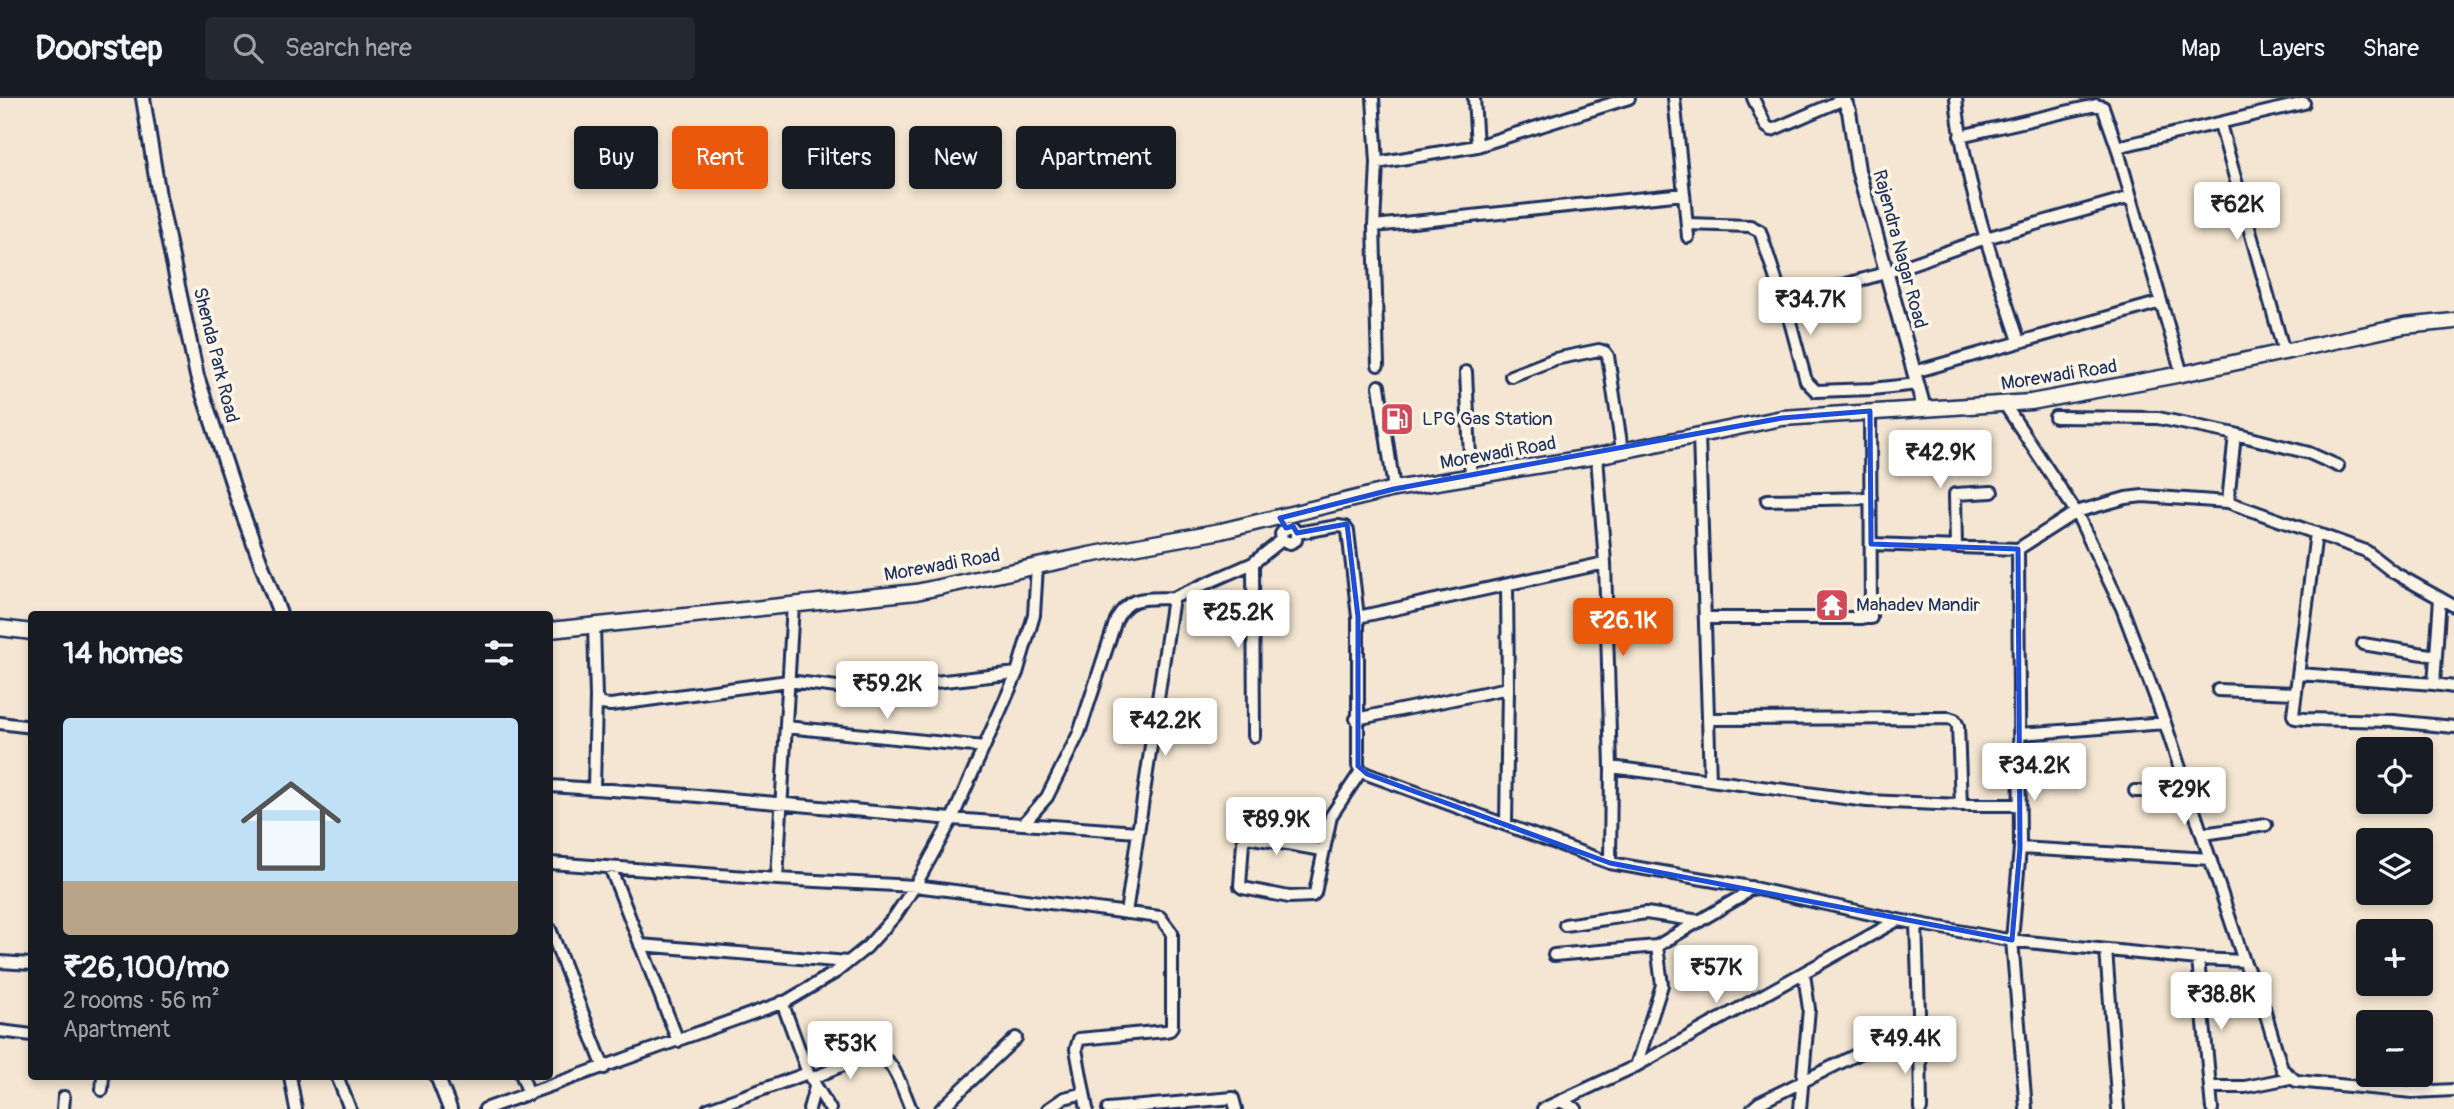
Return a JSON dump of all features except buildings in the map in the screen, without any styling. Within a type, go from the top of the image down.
[{"type":"main road","name":"Morewadi Road","points":[[553,630],[916,592],[1164,541],[1283,523],[1394,489],[1597,456],[1782,418],[2031,402],[2182,374],[2404,326],[2454,321]]},
{"type":"main road","points":[[0,628],[28,632]]},
{"type":"street","name":"Shenda Park Road","points":[[143,98],[159,195],[197,376],[239,504],[279,611]]},
{"type":"street","points":[[1373,98],[1377,163],[1374,226],[1378,365]]},
{"type":"street","points":[[1474,98],[1477,146]]},
{"type":"street","points":[[1377,163],[1477,146],[1629,98]]},
{"type":"street","points":[[1674,98],[1688,237]]},
{"type":"street","points":[[1753,98],[1766,126],[1772,130],[1844,98]]},
{"type":"street","name":"Rajendra Nagar Road","points":[[1844,98],[1849,111],[1858,170],[1924,408]]},
{"type":"street","points":[[1956,98],[1960,136],[1986,238],[2019,341]]},
{"type":"street","points":[[2117,147],[2304,103]]},
{"type":"street","points":[[1960,136],[2096,105],[2103,107],[2182,374]]},
{"type":"street","points":[[2220,124],[2284,352]]},
{"type":"street","points":[[1374,226],[1684,194]]},
{"type":"street","points":[[1784,299],[1791,300],[1885,274],[1986,238],[2131,197]]},
{"type":"street","points":[[1687,224],[1756,228],[1760,231],[1784,299],[1806,381],[1816,391],[1872,389],[1916,378],[2019,341],[2161,302]]},
{"type":"street","points":[[1511,376],[1555,359],[1599,350],[1605,352],[1608,356],[1622,450]]},
{"type":"street","points":[[1465,372],[1471,478]]},
{"type":"street","points":[[1379,386],[1394,489]]},
{"type":"street","points":[[2005,405],[2076,512],[2122,608],[2165,723],[2244,961],[2264,1008],[2282,1069],[2296,1081],[2374,1090],[2454,1090]]},
{"type":"street","points":[[1705,618],[1871,618],[1870,411]]},
{"type":"street","points":[[2055,417],[2158,418],[2309,453],[2338,466]]},
{"type":"street","points":[[2228,502],[2235,434]]},
{"type":"street","points":[[1699,435],[1710,780]]},
{"type":"street","points":[[1597,456],[1605,563],[1611,766],[1610,863]]},
{"type":"street","points":[[1956,547],[1955,494],[1992,492]]},
{"type":"street","points":[[1871,544],[2018,549],[2076,512],[2126,498],[2143,496],[2228,502],[2366,551],[2393,572],[2454,606]]},
{"type":"street","points":[[1767,500],[1871,498]]},
{"type":"street","points":[[1282,540],[1283,523],[1297,533]]},
{"type":"street","points":[[1297,533],[1338,526],[1345,527],[1348,531],[1358,617],[1356,719],[1358,766],[1361,771],[1610,863],[1751,887],[1898,920],[2012,940],[2198,959],[2244,961]]},
{"type":"street","points":[[1282,540],[1286,543],[1293,542],[1297,533]]},
{"type":"street","points":[[2316,533],[2293,709],[2295,718],[2393,721],[2454,727]]},
{"type":"street","points":[[1024,823],[1047,797],[1079,733],[1115,620],[1122,607],[1134,600],[1173,598],[1253,563],[1282,540]]},
{"type":"street","points":[[2018,549],[2020,848],[2012,940],[2026,1109]]},
{"type":"street","points":[[1253,563],[1254,736]]},
{"type":"street","points":[[1358,617],[1605,563]]},
{"type":"street","points":[[485,1109],[782,1002],[836,972],[867,947],[895,916],[915,886],[952,819],[1017,673],[1034,615],[1037,566]]},
{"type":"street","points":[[1506,824],[1507,585]]},
{"type":"street","points":[[1126,913],[1173,598]]},
{"type":"street","points":[[2434,684],[2440,598]]},
{"type":"street","points":[[777,879],[793,604]]},
{"type":"street","points":[[594,626],[594,789]]},
{"type":"street","points":[[2364,644],[2436,656]]},
{"type":"street","points":[[596,698],[600,704],[611,705],[788,681],[862,690],[1017,673]]},
{"type":"street","points":[[2299,674],[2454,687]]},
{"type":"street","points":[[1356,719],[1508,688]]},
{"type":"street","points":[[2218,690],[2296,693]]},
{"type":"street","points":[[1708,719],[1955,720],[1958,726],[1961,806]]},
{"type":"street","points":[[0,723],[28,726]]},
{"type":"street","points":[[2020,734],[2165,723]]},
{"type":"street","points":[[786,727],[984,747]]},
{"type":"street","points":[[1611,766],[1867,801],[1961,806],[2019,805]]},
{"type":"street","points":[[1322,850],[1247,837],[1243,842],[1240,886],[1289,897],[1312,896],[1315,893],[1331,816],[1361,771]]},
{"type":"street","points":[[553,786],[1138,832]]},
{"type":"street","points":[[2135,791],[2188,791]]},
{"type":"street","points":[[2203,834],[2266,825]]},
{"type":"street","points":[[2020,848],[2211,859]]},
{"type":"street","points":[[553,863],[915,886],[1160,917],[1169,925],[1172,933],[1172,1026],[1166,1031],[1079,1039],[1076,1049],[1087,1109]]},
{"type":"street","points":[[610,867],[678,1041]]},
{"type":"street","points":[[1554,955],[1657,946],[1740,897],[1751,887]]},
{"type":"street","points":[[1565,925],[1646,913],[1700,921]]},
{"type":"street","points":[[1543,1109],[1636,1066],[1898,920]]},
{"type":"street","points":[[1916,923],[1921,1109]]},
{"type":"street","points":[[553,937],[604,1068]]},
{"type":"street","points":[[640,945],[848,962]]},
{"type":"street","points":[[1636,1066],[1662,985],[1657,946]]},
{"type":"street","points":[[2106,950],[2118,1109]]},
{"type":"street","points":[[2198,959],[2212,1109]]},
{"type":"street","points":[[0,962],[28,964]]},
{"type":"street","points":[[1800,1109],[1810,1009],[1804,974]]},
{"type":"street","points":[[782,1002],[812,1080],[830,1109]]},
{"type":"street","points":[[0,1031],[28,1034]]},
{"type":"street","points":[[941,1109],[1016,1038]]},
{"type":"street","points":[[1752,1109],[1759,1103],[1862,1052],[1920,1043]]},
{"type":"street","points":[[708,1109],[812,1080],[870,1056],[882,1057],[893,1069],[911,1109]]},
{"type":"street","points":[[2211,1087],[2245,1087],[2290,1078]]},
{"type":"street","points":[[102,1090],[103,1080]]},
{"type":"street","points":[[291,1080],[296,1109]]},
{"type":"street","points":[[339,1080],[350,1109]]},
{"type":"street","points":[[439,1080],[450,1109]]},
{"type":"street","points":[[524,1080],[529,1094]]},
{"type":"street","points":[[809,1109],[812,1080]]},
{"type":"street","points":[[1048,1109],[1064,1098],[1084,1093]]},
{"type":"street","points":[[63,1109],[64,1097]]},
{"type":"street","points":[[1108,1109],[1233,1098],[1236,1109]]},
{"type":"street","points":[[1560,1101],[1576,1109]]},
{"type":"highlighted area","points":[[1870,411],[1871,544],[2018,549],[2020,848],[2012,940],[1610,863],[1367,774],[1358,766],[1358,617],[1347,524],[1297,533],[1293,526],[1286,528],[1280,518],[1394,489],[1782,418]]},
{"type":"place","name":"LPG Gas Station","points":[[1397,419]]},
{"type":"place","name":"Mahadev Mandir","points":[[1832,605]]}]
